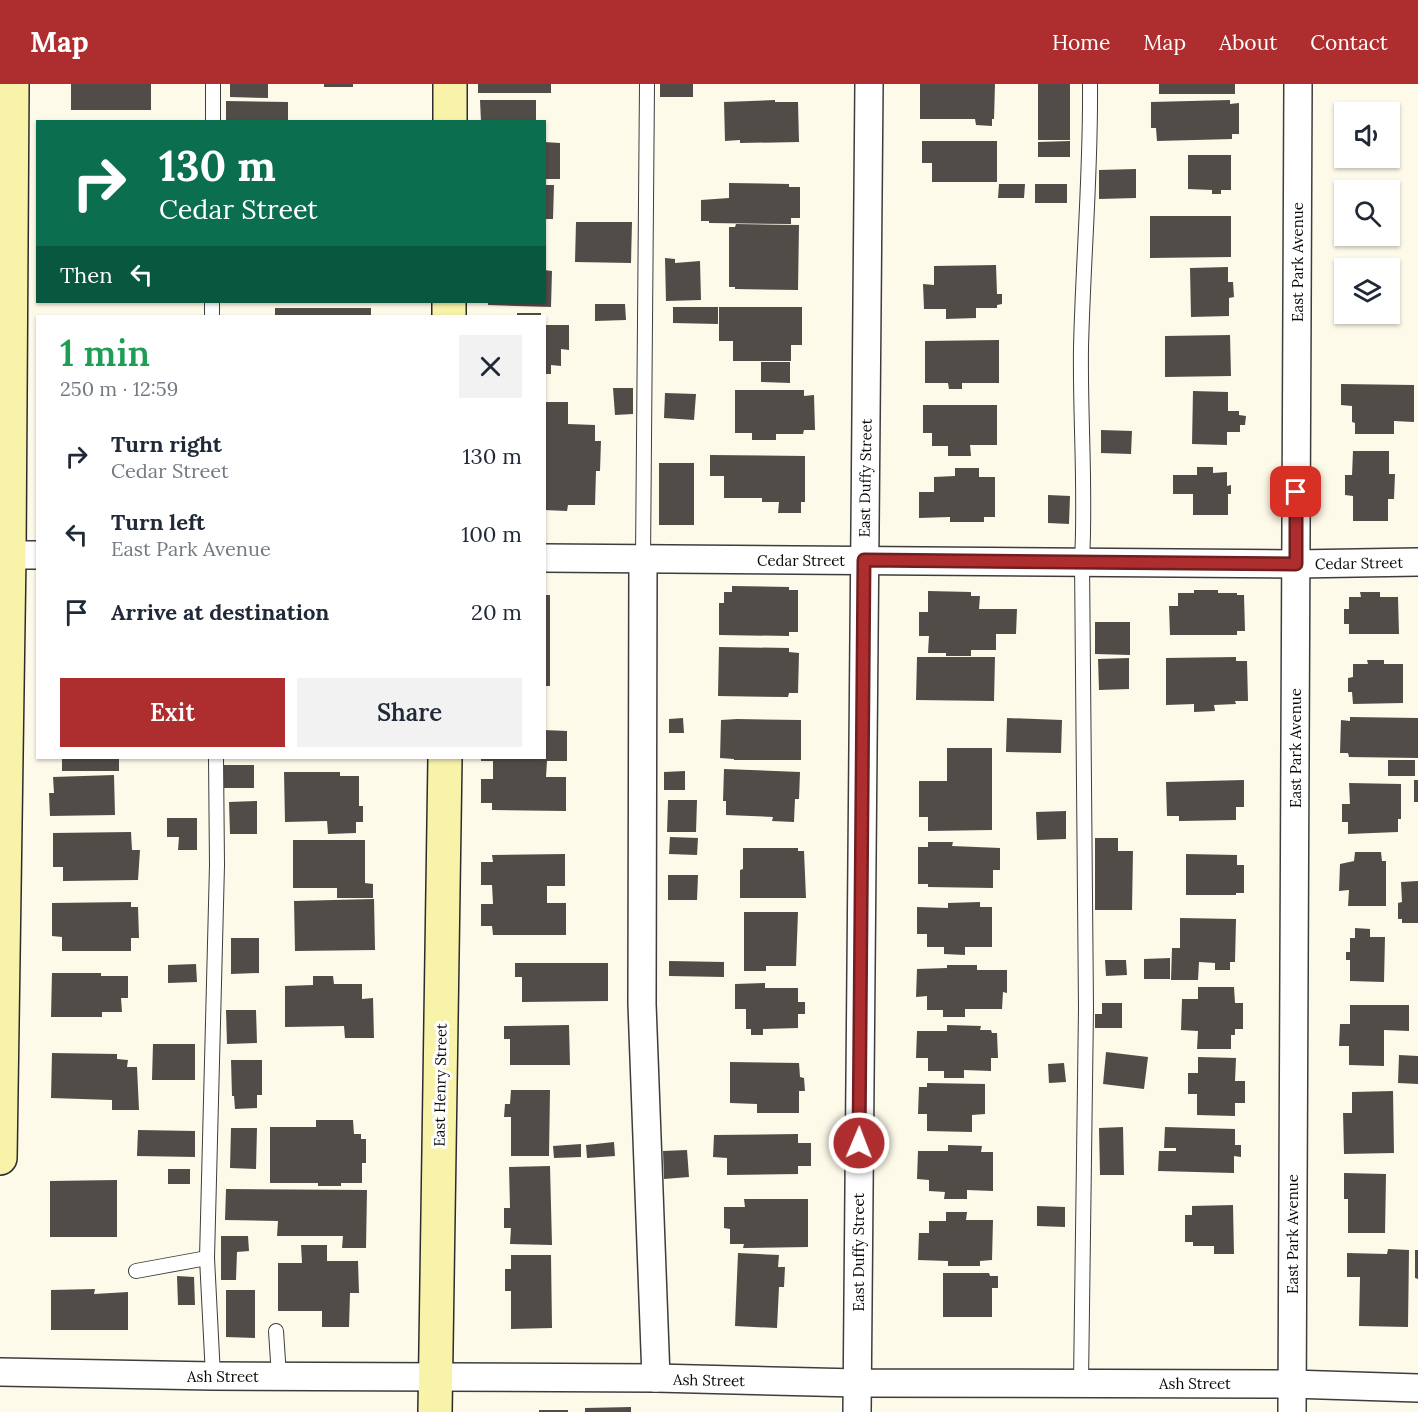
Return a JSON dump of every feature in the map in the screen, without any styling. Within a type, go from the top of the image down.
[{"type":"main road","points":[[0,1158],[16,555],[12,84]]},
{"type":"main road","points":[[450,84],[450,120]]},
{"type":"main road","name":"East Henry Street","points":[[435,1412],[445,759]]},
{"type":"street","name":"East Duffy Street","points":[[857,1412],[868,84]]},
{"type":"street","name":"East Park Avenue","points":[[1292,1412],[1298,84]]},
{"type":"street","name":"Cedar Street","points":[[546,558],[1296,564],[1418,562]]},
{"type":"street","points":[[643,559],[642,1004],[656,1378]]},
{"type":"street","name":"Ash Street","points":[[0,1372],[213,1376],[656,1378],[857,1383],[1292,1384],[1418,1388]]},
{"type":"lane","points":[[213,84],[213,120]]},
{"type":"lane","points":[[643,559],[647,84]]},
{"type":"lane","points":[[1081,1383],[1086,1008],[1081,349],[1090,84]]},
{"type":"lane","points":[[213,1376],[207,1258],[217,865],[216,759]]},
{"type":"lane","points":[[136,1271],[207,1258]]},
{"type":"lane","points":[[276,1331],[279,1376]]},
{"type":"building","points":[[71,84],[151,84],[151,110],[71,110]]},
{"type":"building","points":[[230,84],[268,84],[268,98],[230,97]]},
{"type":"building","points":[[324,84],[353,84],[353,87],[324,87]]},
{"type":"building","points":[[478,84],[551,84],[551,93],[478,93]]},
{"type":"building","points":[[660,84],[693,84],[693,97],[660,97]]},
{"type":"building","points":[[920,84],[995,84],[992,126],[976,125],[975,119],[920,119]]},
{"type":"building","points":[[1038,84],[1070,84],[1070,140],[1038,140]]},
{"type":"building","points":[[1159,84],[1235,84],[1235,94],[1159,94]]},
{"type":"building","points":[[480,100],[536,100],[536,120],[481,120]]},
{"type":"building","points":[[775,100],[775,102],[798,102],[799,142],[725,141],[724,102]]},
{"type":"building","points":[[1230,100],[1230,104],[1239,103],[1239,134],[1232,134],[1232,139],[1157,141],[1156,128],[1151,128],[1151,102]]},
{"type":"building","points":[[226,101],[288,102],[288,120],[226,120]]},
{"type":"building","points":[[922,141],[997,141],[997,182],[932,182],[932,163],[922,163]]},
{"type":"building","points":[[1070,141],[1070,157],[1038,157],[1038,142]]},
{"type":"building","points":[[546,142],[560,143],[560,179],[546,179]]},
{"type":"building","points":[[1188,155],[1231,155],[1231,190],[1221,190],[1221,194],[1212,194],[1212,190],[1188,189]]},
{"type":"building","points":[[1136,169],[1136,198],[1099,199],[1099,170]]},
{"type":"building","points":[[729,183],[789,184],[789,187],[800,187],[800,218],[791,218],[791,224],[701,221],[701,200],[729,198]]},
{"type":"building","points":[[999,184],[1025,184],[1024,198],[998,198]]},
{"type":"building","points":[[1035,184],[1067,184],[1067,203],[1035,203]]},
{"type":"building","points":[[546,185],[554,185],[553,219],[546,219]]},
{"type":"building","points":[[1150,216],[1231,216],[1231,257],[1150,258]]},
{"type":"building","points":[[576,222],[632,222],[631,263],[575,262]]},
{"type":"building","points":[[736,224],[799,225],[798,290],[729,287],[729,227],[735,227]]},
{"type":"building","points":[[665,258],[675,259],[675,263],[700,261],[701,300],[666,301]]},
{"type":"building","points":[[996,265],[997,294],[1002,294],[1002,304],[997,305],[997,308],[976,308],[976,318],[946,319],[946,309],[924,309],[923,284],[934,285],[934,266]]},
{"type":"building","points":[[1228,267],[1228,282],[1233,282],[1234,297],[1229,298],[1229,316],[1191,317],[1190,268]]},
{"type":"building","points":[[546,270],[552,271],[551,307],[488,305],[488,303],[546,303]]},
{"type":"building","points":[[595,304],[625,304],[626,320],[595,321]]},
{"type":"building","points":[[673,307],[718,307],[718,324],[673,323]]},
{"type":"building","points":[[719,307],[802,307],[802,345],[791,345],[791,361],[733,361],[733,341],[719,341]]},
{"type":"building","points":[[275,308],[371,308],[371,315],[275,315]]},
{"type":"building","points":[[517,313],[541,313],[541,315],[517,315]]},
{"type":"building","points":[[546,325],[569,325],[569,350],[561,349],[561,366],[551,365],[551,374],[546,374]]},
{"type":"building","points":[[1230,335],[1231,376],[1165,377],[1165,336]]},
{"type":"building","points":[[999,340],[999,383],[962,383],[962,389],[949,389],[948,383],[925,383],[925,341]]},
{"type":"building","points":[[761,362],[790,362],[790,383],[761,382]]},
{"type":"building","points":[[1341,384],[1414,385],[1414,422],[1394,421],[1394,434],[1355,434],[1352,406],[1341,405]]},
{"type":"building","points":[[613,388],[633,388],[633,414],[615,415]]},
{"type":"building","points":[[735,390],[804,390],[804,396],[814,395],[815,430],[804,430],[803,434],[776,434],[776,440],[752,440],[752,433],[735,433]]},
{"type":"building","points":[[1193,391],[1228,392],[1228,411],[1239,411],[1239,415],[1246,416],[1245,425],[1240,425],[1240,432],[1227,432],[1227,445],[1192,444]]},
{"type":"building","points":[[665,393],[696,394],[694,420],[664,418]]},
{"type":"building","points":[[546,402],[568,402],[568,424],[595,425],[595,441],[601,441],[600,471],[596,471],[595,505],[568,505],[567,511],[546,510]]},
{"type":"building","points":[[923,405],[997,405],[997,445],[970,445],[971,456],[948,456],[948,446],[932,446],[932,433],[923,433]]},
{"type":"building","points":[[1101,430],[1132,431],[1131,454],[1101,453]]},
{"type":"building","points":[[1353,451],[1389,451],[1389,474],[1395,474],[1394,499],[1388,499],[1388,521],[1353,521],[1353,496],[1345,495],[1345,475],[1352,475]]},
{"type":"building","points":[[710,455],[805,456],[805,502],[801,502],[801,513],[778,513],[779,502],[762,502],[762,498],[724,498],[724,476],[710,476]]},
{"type":"building","points":[[659,463],[694,463],[694,525],[659,525]]},
{"type":"building","points":[[1197,467],[1213,467],[1213,473],[1227,472],[1227,486],[1231,485],[1231,494],[1228,494],[1228,515],[1193,515],[1193,494],[1173,494],[1173,475],[1197,475]]},
{"type":"building","points":[[955,468],[979,468],[979,477],[995,477],[995,517],[984,517],[984,522],[950,522],[950,517],[919,518],[919,492],[934,492],[934,477],[955,476]]},
{"type":"building","points":[[1048,495],[1070,496],[1069,524],[1048,523]]},
{"type":"building","points":[[732,586],[789,587],[789,590],[798,590],[798,632],[789,632],[789,636],[719,635],[719,603],[724,603],[724,592],[732,592]]},
{"type":"building","points":[[1194,590],[1218,590],[1218,593],[1244,595],[1245,631],[1237,631],[1237,635],[1170,635],[1169,606],[1178,606],[1178,593],[1194,593]]},
{"type":"building","points":[[928,591],[971,592],[971,596],[980,596],[979,609],[1017,609],[1016,634],[996,634],[996,650],[971,650],[971,656],[928,653],[929,636],[919,636],[919,612],[928,612]]},
{"type":"building","points":[[1360,592],[1380,592],[1380,597],[1398,597],[1399,634],[1349,634],[1349,624],[1344,624],[1344,609],[1349,609],[1349,597],[1361,597]]},
{"type":"building","points":[[546,595],[550,595],[550,686],[546,686]]},
{"type":"building","points":[[1095,622],[1130,622],[1130,655],[1095,654]]},
{"type":"building","points":[[719,647],[789,648],[789,652],[799,653],[798,693],[789,693],[788,697],[718,696]]},
{"type":"building","points":[[917,657],[995,657],[994,701],[916,700]]},
{"type":"building","points":[[1236,657],[1236,661],[1247,661],[1248,701],[1214,705],[1215,711],[1194,712],[1194,704],[1166,705],[1166,658]]},
{"type":"building","points":[[1129,658],[1129,689],[1099,690],[1098,659]]},
{"type":"building","points":[[1367,660],[1384,660],[1384,664],[1403,664],[1403,703],[1353,704],[1352,692],[1348,692],[1348,678],[1353,677],[1353,664],[1368,664]]},
{"type":"building","points":[[1350,717],[1418,718],[1418,758],[1349,757],[1348,753],[1340,753],[1341,720],[1350,721]]},
{"type":"building","points":[[683,718],[684,733],[669,733],[669,719]]},
{"type":"building","points":[[1007,718],[1062,720],[1061,753],[1006,752]]},
{"type":"building","points":[[721,720],[801,720],[801,760],[720,758]]},
{"type":"building","points":[[546,730],[567,731],[567,761],[547,761],[546,777],[566,777],[566,811],[492,810],[492,803],[481,803],[481,779],[493,779],[493,761],[481,761],[481,759],[546,759]]},
{"type":"building","points":[[947,748],[992,748],[992,830],[928,831],[928,817],[919,817],[919,781],[947,781]]},
{"type":"building","points":[[62,759],[119,759],[119,771],[62,771]]},
{"type":"building","points":[[1388,760],[1415,760],[1415,776],[1388,776]]},
{"type":"building","points":[[223,765],[254,765],[254,788],[222,788]]},
{"type":"building","points":[[724,769],[800,772],[799,799],[795,799],[794,822],[772,821],[773,817],[726,815],[726,801],[723,801]]},
{"type":"building","points":[[685,771],[685,790],[664,790],[664,772]]},
{"type":"building","points":[[284,772],[340,772],[340,776],[359,776],[359,806],[363,806],[363,822],[356,822],[356,833],[328,834],[327,821],[285,822]]},
{"type":"building","points":[[114,775],[115,815],[50,816],[49,793],[54,793],[53,777]]},
{"type":"building","points":[[1244,780],[1244,807],[1236,807],[1236,820],[1179,821],[1179,816],[1167,816],[1166,782]]},
{"type":"building","points":[[1414,780],[1418,780],[1418,802],[1414,802]]},
{"type":"building","points":[[1349,783],[1401,784],[1401,819],[1398,819],[1398,832],[1348,834],[1348,822],[1342,822],[1342,804],[1350,804]]},
{"type":"building","points":[[668,800],[697,800],[696,832],[667,832]]},
{"type":"building","points":[[257,801],[257,834],[230,834],[229,802]]},
{"type":"building","points":[[1066,811],[1066,839],[1037,840],[1036,812]]},
{"type":"building","points":[[167,818],[197,818],[197,850],[178,850],[179,837],[167,837]]},
{"type":"building","points":[[131,832],[132,850],[140,850],[138,880],[63,881],[63,867],[53,867],[53,833]]},
{"type":"building","points":[[670,837],[698,838],[697,855],[669,854]]},
{"type":"building","points":[[1095,838],[1118,838],[1118,851],[1133,851],[1132,910],[1095,910]]},
{"type":"building","points":[[293,840],[365,840],[365,883],[373,884],[373,898],[337,898],[337,888],[293,888]]},
{"type":"building","points":[[928,842],[953,842],[952,846],[1000,848],[1000,870],[993,870],[993,888],[928,887],[928,884],[918,884],[918,847],[928,847]]},
{"type":"building","points":[[743,848],[798,848],[798,851],[804,851],[806,898],[740,898]]},
{"type":"building","points":[[1355,852],[1381,852],[1382,861],[1386,861],[1386,906],[1348,906],[1349,890],[1339,891],[1340,864],[1354,861]]},
{"type":"building","points":[[565,854],[565,886],[547,886],[547,903],[566,903],[566,935],[493,935],[492,926],[481,926],[481,904],[493,904],[492,885],[481,885],[481,862],[493,862],[492,855]]},
{"type":"building","points":[[1186,854],[1237,855],[1237,865],[1244,865],[1244,893],[1186,895]]},
{"type":"building","points":[[668,875],[698,875],[697,900],[668,900]]},
{"type":"building","points":[[1418,881],[1418,923],[1402,923],[1402,919],[1398,919],[1398,903],[1402,902],[1401,882]]},
{"type":"building","points":[[374,899],[375,950],[295,951],[294,901]]},
{"type":"building","points":[[131,902],[131,907],[138,907],[139,938],[131,938],[131,951],[62,951],[62,937],[52,936],[52,903]]},
{"type":"building","points":[[980,902],[980,907],[992,907],[992,947],[965,947],[965,955],[944,954],[944,947],[927,947],[927,934],[917,934],[917,907],[948,908],[948,903]]},
{"type":"building","points":[[744,912],[798,912],[796,966],[766,966],[766,971],[744,971]]},
{"type":"building","points":[[1180,918],[1236,919],[1235,962],[1230,962],[1230,970],[1215,970],[1215,963],[1199,962],[1198,980],[1171,980],[1172,948],[1180,948]]},
{"type":"building","points":[[1355,928],[1370,929],[1370,937],[1385,937],[1384,982],[1350,981],[1350,960],[1346,960],[1346,952],[1350,952],[1350,938],[1355,938]]},
{"type":"building","points":[[231,938],[259,938],[259,973],[231,974]]},
{"type":"building","points":[[1170,958],[1170,979],[1144,979],[1144,959]]},
{"type":"building","points":[[1105,960],[1126,960],[1127,975],[1106,976]]},
{"type":"building","points":[[669,961],[724,962],[724,977],[669,976]]},
{"type":"building","points":[[515,963],[608,963],[608,1001],[522,1002],[522,977],[515,977]]},
{"type":"building","points":[[196,964],[197,982],[168,983],[168,965]]},
{"type":"building","points":[[947,965],[977,965],[977,970],[1007,970],[1007,993],[1003,992],[1002,1009],[965,1009],[965,1017],[943,1017],[943,1010],[927,1010],[927,996],[916,997],[917,969],[947,968]]},
{"type":"building","points":[[52,973],[101,973],[101,976],[128,976],[128,998],[121,998],[122,1012],[102,1012],[102,1017],[51,1017]]},
{"type":"building","points":[[313,976],[333,976],[334,984],[362,984],[362,999],[373,998],[374,1038],[345,1038],[344,1026],[285,1027],[285,986],[313,985]]},
{"type":"building","points":[[765,983],[765,988],[798,988],[798,1002],[805,1002],[805,1014],[798,1014],[798,1028],[763,1029],[763,1035],[751,1035],[751,1029],[746,1029],[746,1009],[735,1009],[735,984]]},
{"type":"building","points":[[1198,987],[1234,987],[1235,1003],[1243,1003],[1243,1029],[1235,1029],[1235,1035],[1231,1035],[1231,1049],[1197,1049],[1198,1031],[1181,1030],[1182,999],[1198,999]]},
{"type":"building","points":[[1102,1003],[1122,1003],[1122,1028],[1095,1028],[1095,1014],[1102,1014]]},
{"type":"building","points":[[1350,1005],[1409,1005],[1409,1031],[1384,1030],[1384,1066],[1349,1065],[1349,1046],[1339,1046],[1340,1024],[1350,1024]]},
{"type":"building","points":[[226,1010],[256,1010],[257,1043],[227,1044]]},
{"type":"building","points":[[569,1025],[570,1065],[510,1065],[510,1039],[504,1039],[504,1026]]},
{"type":"building","points":[[947,1025],[981,1026],[980,1030],[991,1030],[992,1033],[997,1033],[998,1058],[991,1058],[991,1071],[964,1070],[964,1078],[944,1078],[944,1071],[928,1071],[928,1058],[916,1058],[917,1031],[947,1031]]},
{"type":"building","points":[[153,1044],[195,1044],[195,1080],[152,1080]]},
{"type":"building","points":[[1106,1052],[1148,1057],[1144,1089],[1103,1084]]},
{"type":"building","points":[[52,1053],[117,1054],[117,1059],[128,1060],[127,1067],[137,1067],[139,1110],[112,1110],[112,1100],[51,1098]]},
{"type":"building","points":[[1399,1055],[1418,1056],[1418,1084],[1398,1083]]},
{"type":"building","points":[[1198,1057],[1236,1058],[1235,1081],[1245,1081],[1245,1103],[1235,1103],[1235,1116],[1197,1115],[1197,1094],[1188,1094],[1188,1073],[1198,1073]]},
{"type":"building","points":[[231,1060],[262,1060],[262,1095],[257,1095],[257,1108],[235,1109],[234,1096],[232,1096]]},
{"type":"building","points":[[730,1062],[799,1063],[800,1077],[804,1078],[805,1091],[799,1091],[799,1113],[757,1113],[757,1104],[730,1103]]},
{"type":"building","points":[[1064,1063],[1066,1082],[1049,1083],[1048,1064]]},
{"type":"building","points":[[927,1083],[985,1084],[985,1114],[972,1115],[972,1132],[927,1131],[927,1114],[918,1114],[919,1087],[927,1087]]},
{"type":"building","points":[[511,1090],[550,1090],[549,1156],[511,1156],[511,1117],[504,1117],[505,1104],[510,1104]]},
{"type":"building","points":[[1393,1091],[1394,1153],[1344,1154],[1343,1113],[1352,1113],[1352,1092]]},
{"type":"building","points":[[316,1120],[353,1120],[354,1134],[361,1134],[361,1139],[366,1139],[366,1163],[362,1163],[362,1183],[318,1186],[318,1183],[270,1183],[270,1127],[316,1127]]},
{"type":"building","points":[[1123,1127],[1124,1175],[1100,1175],[1099,1128]]},
{"type":"building","points":[[1165,1127],[1235,1129],[1235,1145],[1241,1145],[1241,1157],[1234,1156],[1234,1173],[1158,1171],[1159,1151],[1176,1151],[1176,1148],[1164,1148]]},
{"type":"building","points":[[231,1128],[257,1128],[256,1169],[230,1168]]},
{"type":"building","points":[[138,1130],[195,1131],[195,1157],[137,1156]]},
{"type":"building","points":[[798,1134],[798,1143],[811,1143],[811,1166],[798,1166],[798,1174],[727,1175],[727,1158],[713,1157],[714,1135]]},
{"type":"building","points":[[614,1142],[615,1156],[587,1158],[586,1145]]},
{"type":"building","points":[[581,1144],[581,1157],[554,1158],[553,1146]]},
{"type":"building","points":[[948,1145],[982,1146],[981,1152],[993,1152],[993,1191],[967,1190],[967,1199],[944,1199],[945,1192],[929,1191],[929,1180],[917,1179],[918,1151],[948,1151]]},
{"type":"building","points":[[687,1150],[689,1177],[664,1179],[663,1151]]},
{"type":"building","points":[[550,1166],[552,1245],[510,1244],[511,1228],[504,1228],[504,1208],[510,1208],[509,1167]]},
{"type":"building","points":[[168,1169],[190,1169],[190,1184],[168,1184]]},
{"type":"building","points":[[1344,1173],[1386,1174],[1385,1233],[1348,1233],[1348,1199],[1344,1199]]},
{"type":"building","points":[[117,1180],[117,1237],[50,1237],[50,1181]]},
{"type":"building","points":[[226,1189],[367,1190],[366,1248],[342,1248],[343,1236],[277,1236],[278,1221],[225,1220]]},
{"type":"building","points":[[744,1199],[808,1199],[808,1247],[743,1248],[744,1244],[730,1244],[730,1229],[724,1228],[724,1207],[745,1207]]},
{"type":"building","points":[[1233,1205],[1234,1254],[1214,1254],[1214,1246],[1193,1246],[1193,1242],[1185,1242],[1185,1215],[1192,1215],[1192,1206]]},
{"type":"building","points":[[1037,1206],[1065,1207],[1065,1227],[1037,1226]]},
{"type":"building","points":[[946,1212],[967,1212],[966,1220],[993,1220],[992,1260],[980,1261],[980,1266],[948,1266],[948,1261],[918,1260],[919,1233],[929,1233],[929,1221],[946,1221]]},
{"type":"building","points":[[221,1236],[248,1236],[249,1251],[237,1252],[236,1280],[221,1280]]},
{"type":"building","points":[[301,1245],[327,1245],[327,1261],[358,1261],[359,1293],[350,1293],[349,1327],[322,1327],[322,1311],[278,1311],[278,1263],[302,1263]]},
{"type":"building","points":[[1388,1249],[1409,1250],[1408,1327],[1359,1326],[1360,1277],[1347,1277],[1347,1253],[1387,1254]]},
{"type":"building","points":[[1415,1250],[1418,1250],[1418,1279],[1415,1278]]},
{"type":"building","points":[[738,1253],[779,1255],[778,1267],[785,1267],[784,1287],[779,1287],[777,1328],[735,1326]]},
{"type":"building","points":[[511,1255],[551,1255],[552,1328],[511,1329],[511,1291],[505,1291],[505,1269],[511,1269]]},
{"type":"building","points":[[943,1273],[989,1273],[990,1276],[998,1276],[998,1288],[992,1288],[992,1317],[943,1317]]},
{"type":"building","points":[[177,1276],[194,1277],[195,1305],[178,1305]]},
{"type":"building","points":[[95,1289],[94,1294],[128,1292],[128,1330],[51,1330],[51,1290]]},
{"type":"building","points":[[226,1290],[255,1290],[255,1338],[226,1337]]},
{"type":"building","points":[[631,1407],[631,1412],[585,1412],[585,1408]]},
{"type":"building","points":[[539,1410],[568,1410],[568,1412],[539,1412]]},
{"type":"route","points":[[859,1143],[864,560],[1296,564],[1296,492]]}]
